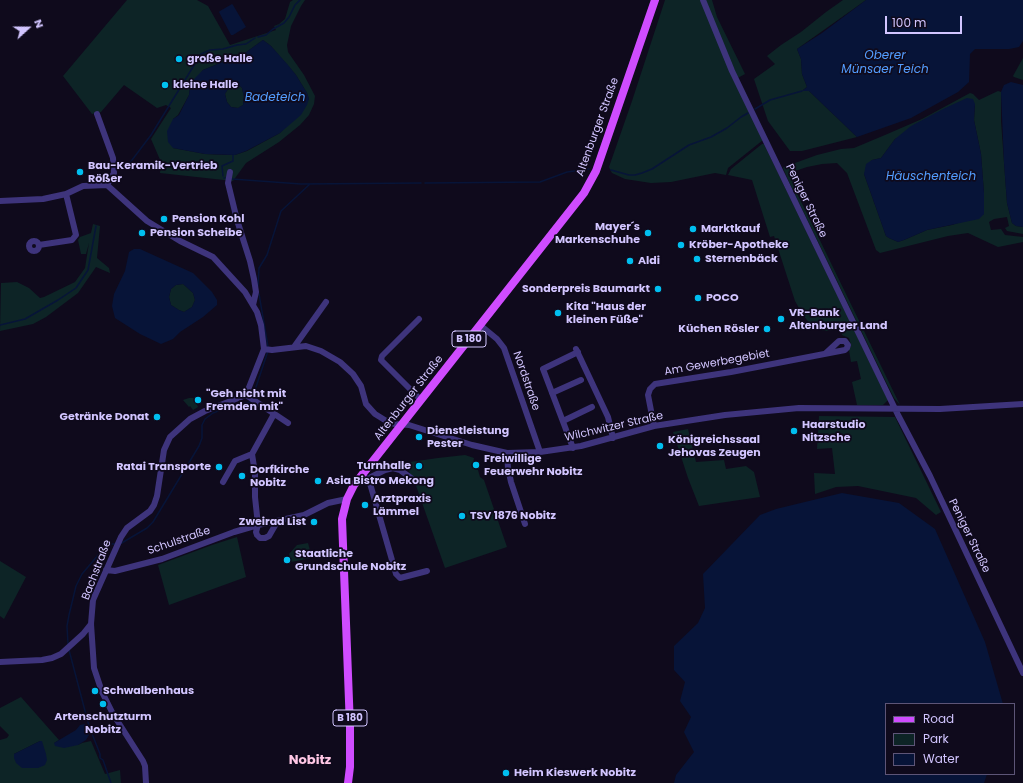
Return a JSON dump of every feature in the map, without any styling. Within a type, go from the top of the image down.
[{"type":"main road","name":"Altenburger Straße","points":[[348,783],[350,767],[350,727],[342,519],[347,499],[354,485],[584,193],[595,174],[655,0]]},
{"type":"street","name":"Peniger Straße","points":[[703,0],[732,71],[895,408],[933,483],[1023,673]]},
{"type":"street","points":[[97,114],[113,158],[114,173],[107,185]]},
{"type":"street","points":[[230,172],[228,183],[254,279],[256,292],[253,305]]},
{"type":"street","points":[[0,200],[43,199],[66,194],[83,186],[107,185],[147,221],[180,241],[213,257],[245,292],[253,305],[261,324],[267,350],[249,398],[288,423]]},
{"type":"street","points":[[38,245],[72,240],[76,235],[66,194]]},
{"type":"street","points":[[294,347],[326,302]]},
{"type":"street","points":[[419,320],[382,356],[381,360],[421,400]]},
{"type":"street","name":"Nordstraße","points":[[480,325],[497,339],[504,348],[540,452]]},
{"type":"street","name":"Wilchwitzer Straße","points":[[267,350],[306,346],[321,351],[340,362],[353,374],[361,386],[366,404],[375,414],[388,422],[402,424],[507,453],[540,452],[574,448],[654,426],[725,415],[799,408],[895,408]]},
{"type":"street","points":[[574,448],[543,369],[577,350],[608,417],[613,438]]},
{"type":"street","name":"Am Gewerbegebiet","points":[[654,426],[648,395],[650,389],[655,384],[731,372],[826,353]]},
{"type":"street","points":[[552,393],[581,380]]},
{"type":"street","name":"Bachstraße","points":[[146,783],[145,766],[143,761],[113,714],[102,692],[94,668],[91,624],[93,600],[117,544],[127,528],[150,511],[154,505],[157,496],[164,450],[170,437],[190,419],[205,411],[249,398]]},
{"type":"street","points":[[895,408],[966,408],[1023,404]]},
{"type":"street","points":[[563,421],[592,408]]},
{"type":"street","points":[[274,414],[252,454],[255,473],[255,497],[258,525],[256,532],[257,535],[260,538],[269,536],[277,522]]},
{"type":"street","points":[[507,453],[511,482],[525,524]]},
{"type":"street","points":[[223,482],[235,460],[252,454]]},
{"type":"street","points":[[369,480],[384,470],[393,468],[400,470],[411,478]]},
{"type":"street","points":[[361,476],[369,480],[398,577],[404,577],[427,570]]},
{"type":"street","name":"Schulstraße","points":[[106,570],[115,571],[162,558],[220,537],[258,525],[304,515],[328,503],[347,499]]},
{"type":"street","points":[[0,662],[42,660],[61,654],[83,634],[91,624]]},
{"type":"green space","points":[[127,0],[197,0],[208,6],[230,45],[276,30],[274,26],[285,19],[290,2],[293,0],[305,0],[291,26],[287,45],[288,52],[304,75],[315,96],[314,104],[309,115],[300,125],[279,142],[246,163],[233,181],[160,173],[161,162],[151,139],[171,108],[166,105],[157,108],[124,85],[101,112],[92,114],[63,76]],"holes":[[[263,40],[271,46],[296,75],[309,99],[280,133],[247,151],[235,155],[205,154],[173,148],[173,119],[178,115],[189,95],[190,87],[203,70],[245,53]]]},
{"type":"green space","points":[[665,0],[712,0],[717,17],[745,74],[734,80],[763,140],[728,168],[726,175],[715,173],[671,182],[651,183],[625,179],[612,173],[609,167]]},
{"type":"green space","points":[[843,0],[866,0],[797,49],[801,59],[802,74],[807,87],[803,90],[809,91],[857,137],[802,151],[790,151],[768,121],[754,79],[775,64],[767,56]]},
{"type":"green space","points":[[1023,58],[1023,80],[1013,76]]},
{"type":"green space","points":[[236,85],[242,88],[244,97],[243,105],[238,108],[231,107],[227,102],[225,94],[228,89]]},
{"type":"green space","points":[[998,91],[1001,92],[1001,121],[1007,203],[1012,223],[1016,226],[1023,227],[1023,234],[1007,231],[1005,228],[1009,226],[1007,217],[994,219],[989,222],[991,230],[1001,229],[1005,235],[1023,237],[1023,242],[998,247],[968,233],[948,236],[880,253],[876,250],[847,173],[837,163],[807,167],[795,171],[792,176],[794,187],[900,405],[894,398],[886,382],[783,168],[817,155],[841,149],[854,148],[922,119],[970,93],[979,100]],"holes":[[[975,104],[974,120],[981,154],[984,214],[952,225],[927,230],[898,242],[886,236],[864,174],[872,160],[881,158],[895,139]]]},
{"type":"green space","points":[[762,144],[764,144],[888,400],[883,405],[857,405],[852,382],[861,379],[857,361],[851,362],[849,350],[851,345],[849,338],[842,335],[840,325],[835,330],[826,331],[814,329],[803,315],[795,301],[774,236],[770,237],[752,180],[728,175],[731,169]]},
{"type":"green space","points":[[93,224],[100,226],[97,258],[109,268],[110,273],[96,267],[78,293],[46,317],[33,324],[0,331],[1,283],[17,282],[29,288],[40,298],[75,282],[85,268],[89,243],[86,254],[81,254],[78,240],[80,237],[91,233]]},
{"type":"green space","points":[[183,284],[193,293],[195,300],[192,307],[184,312],[171,305],[169,297],[171,289],[176,285]]},
{"type":"green space","points":[[194,398],[198,407],[193,410],[190,406],[189,407],[183,400]]},
{"type":"green space","points":[[819,416],[895,417],[941,512],[936,515],[916,498],[858,486],[836,487],[815,494],[814,473],[835,474],[832,448],[817,449]]},
{"type":"green space","points":[[688,429],[696,462],[724,460],[726,469],[746,466],[754,472],[760,497],[699,506],[673,432]]},
{"type":"green space","name":"TSV 1876 Nobitz","points":[[465,455],[474,458],[472,468],[478,470],[480,477],[484,480],[507,547],[445,568],[407,464],[410,462]]},
{"type":"green space","points":[[237,537],[246,577],[169,605],[158,565]]},
{"type":"green space","points":[[308,543],[312,558],[291,562],[289,554],[297,545]]},
{"type":"green space","points":[[0,561],[26,577],[4,619],[0,616]]},
{"type":"green space","points":[[21,697],[59,740],[54,743],[78,745],[91,741],[105,774],[120,770],[121,783],[0,783],[0,740],[7,738],[9,735],[0,726],[0,708]],"holes":[[[40,741],[38,768],[22,767],[14,754]]]},
{"type":"water","name":"Oberer Münsaer Teich","points":[[866,0],[1023,0],[1023,41],[1019,47],[1009,49],[975,49],[970,54],[969,82],[958,92],[911,118],[857,137],[809,91],[802,91],[807,87],[802,74],[801,59],[797,49],[822,33]]},
{"type":"water","points":[[232,4],[246,27],[231,35],[219,12]]},
{"type":"water","name":"Badeteich","points":[[263,40],[271,46],[296,75],[307,93],[309,99],[301,115],[280,133],[246,151],[235,155],[205,154],[173,148],[168,142],[167,131],[173,119],[179,115],[189,95],[190,87],[195,78],[203,70],[245,53]],"holes":[[[236,85],[240,86],[244,97],[243,105],[238,108],[231,107],[227,102],[225,94],[228,89]]]},
{"type":"water","points":[[1011,82],[1023,85],[1023,227],[1016,226],[1012,223],[1007,203],[1001,92],[1004,85]]},
{"type":"water","name":"Häuschenteich","points":[[967,98],[973,99],[975,104],[974,120],[981,154],[984,214],[979,219],[927,230],[898,242],[889,238],[886,236],[864,174],[866,164],[872,160],[881,158],[895,139],[911,126]]},
{"type":"water","points":[[134,249],[140,249],[193,273],[212,292],[217,300],[217,305],[203,317],[180,332],[173,339],[161,344],[140,334],[115,318],[112,306],[114,294],[125,271],[129,252]],"holes":[[[183,284],[193,293],[195,300],[192,307],[184,312],[171,305],[169,297],[171,289],[176,285]]]},
{"type":"water","points":[[842,493],[899,503],[935,529],[985,642],[1003,703],[885,703],[885,775],[987,775],[984,783],[674,783],[676,775],[694,752],[684,732],[691,717],[680,701],[685,682],[674,670],[674,646],[698,623],[705,608],[703,574],[760,515],[776,509]]},
{"type":"water","points":[[85,724],[89,735],[86,740],[78,745],[64,748],[55,746],[54,743],[76,730],[80,725]]},
{"type":"water","points":[[42,741],[46,754],[47,760],[45,765],[38,768],[22,768],[16,763],[14,754]]},
{"type":"waterway","points":[[258,37],[266,35],[284,23],[295,5],[300,0]]},
{"type":"waterway","points":[[129,164],[151,135],[201,54],[210,50],[246,44],[255,38]]},
{"type":"waterway","points":[[755,109],[770,100],[802,91]]},
{"type":"waterway","points":[[611,170],[629,175],[635,175],[652,169],[689,145],[711,137],[727,128],[748,113]]},
{"type":"waterway","points":[[223,176],[222,166],[233,161],[233,155]]},
{"type":"waterway","points":[[425,183],[540,182],[567,172],[589,169]]},
{"type":"waterway","points":[[232,179],[301,184],[421,183]]},
{"type":"waterway","points":[[258,286],[259,268],[267,255],[281,211],[310,184]]},
{"type":"waterway","points":[[0,325],[25,319],[76,288],[88,270],[96,226]]},
{"type":"waterway","points":[[259,294],[268,347]]},
{"type":"waterway","points":[[253,396],[268,351]]},
{"type":"waterway","points":[[120,544],[147,528],[153,522],[199,446],[202,438],[202,425],[205,419],[213,413],[228,407],[250,402],[251,400]]},
{"type":"waterway","points":[[68,644],[67,626],[76,586],[82,574],[105,547],[108,544],[116,544]]},
{"type":"waterway","points":[[69,650],[89,726],[100,754],[100,758],[103,760],[111,783]]},
{"type":"place","name":"große Halle","points":[[179,59]]},
{"type":"place","name":"kleine Halle","points":[[165,85]]},
{"type":"place","name":"Bau-Keramik-Vertrieb Rößer","points":[[80,172]]},
{"type":"place","name":"Pension Kohl","points":[[164,219]]},
{"type":"place","name":"Marktkauf","points":[[693,229]]},
{"type":"place","name":"Pension Scheibe","points":[[142,233]]},
{"type":"place","name":"Mayer´s Markenschuhe","points":[[648,233]]},
{"type":"place","name":"Kröber-Apotheke","points":[[681,245]]},
{"type":"place","name":"Sternenbäck","points":[[697,259]]},
{"type":"place","name":"Aldi","points":[[630,261]]},
{"type":"place","name":"Sonderpreis Baumarkt","points":[[658,289]]},
{"type":"place","name":"POCO","points":[[698,298]]},
{"type":"place","name":"Kita \"Haus der kleinen Füße\"","points":[[558,313]]},
{"type":"place","name":"VR-Bank Altenburger Land","points":[[781,319]]},
{"type":"place","name":"Küchen Rösler","points":[[767,329]]},
{"type":"place","name":"\"Geh nicht mit Fremden mit\"","points":[[198,400]]},
{"type":"place","name":"Getränke Donat","points":[[157,417]]},
{"type":"place","name":"Haarstudio Nitzsche","points":[[794,431]]},
{"type":"place","name":"Dienstleistung Pester","points":[[419,437]]},
{"type":"place","name":"Königreichssaal Jehovas Zeugen","points":[[660,446]]},
{"type":"place","name":"Freiwillige Feuerwehr Nobitz","points":[[476,465]]},
{"type":"place","name":"Turnhalle","points":[[419,466]]},
{"type":"place","name":"Ratai Transporte","points":[[219,467]]},
{"type":"place","name":"Dorfkirche Nobitz","points":[[242,476]]},
{"type":"place","name":"Asia Bistro Mekong","points":[[318,481]]},
{"type":"place","name":"Arztpraxis Lämmel","points":[[365,505]]},
{"type":"place","name":"TSV 1876 Nobitz","points":[[462,516]]},
{"type":"place","name":"Zweirad List","points":[[314,522]]},
{"type":"place","name":"Staatliche Grundschule Nobitz","points":[[287,560]]},
{"type":"place","name":"Schwalbenhaus","points":[[95,691]]},
{"type":"place","name":"Artenschutzturm Nobitz","points":[[103,704]]},
{"type":"place","name":"Heim Kieswerk Nobitz","points":[[506,773]]},
{"type":"district","name":"Nobitz","points":[[310,761]]}]
